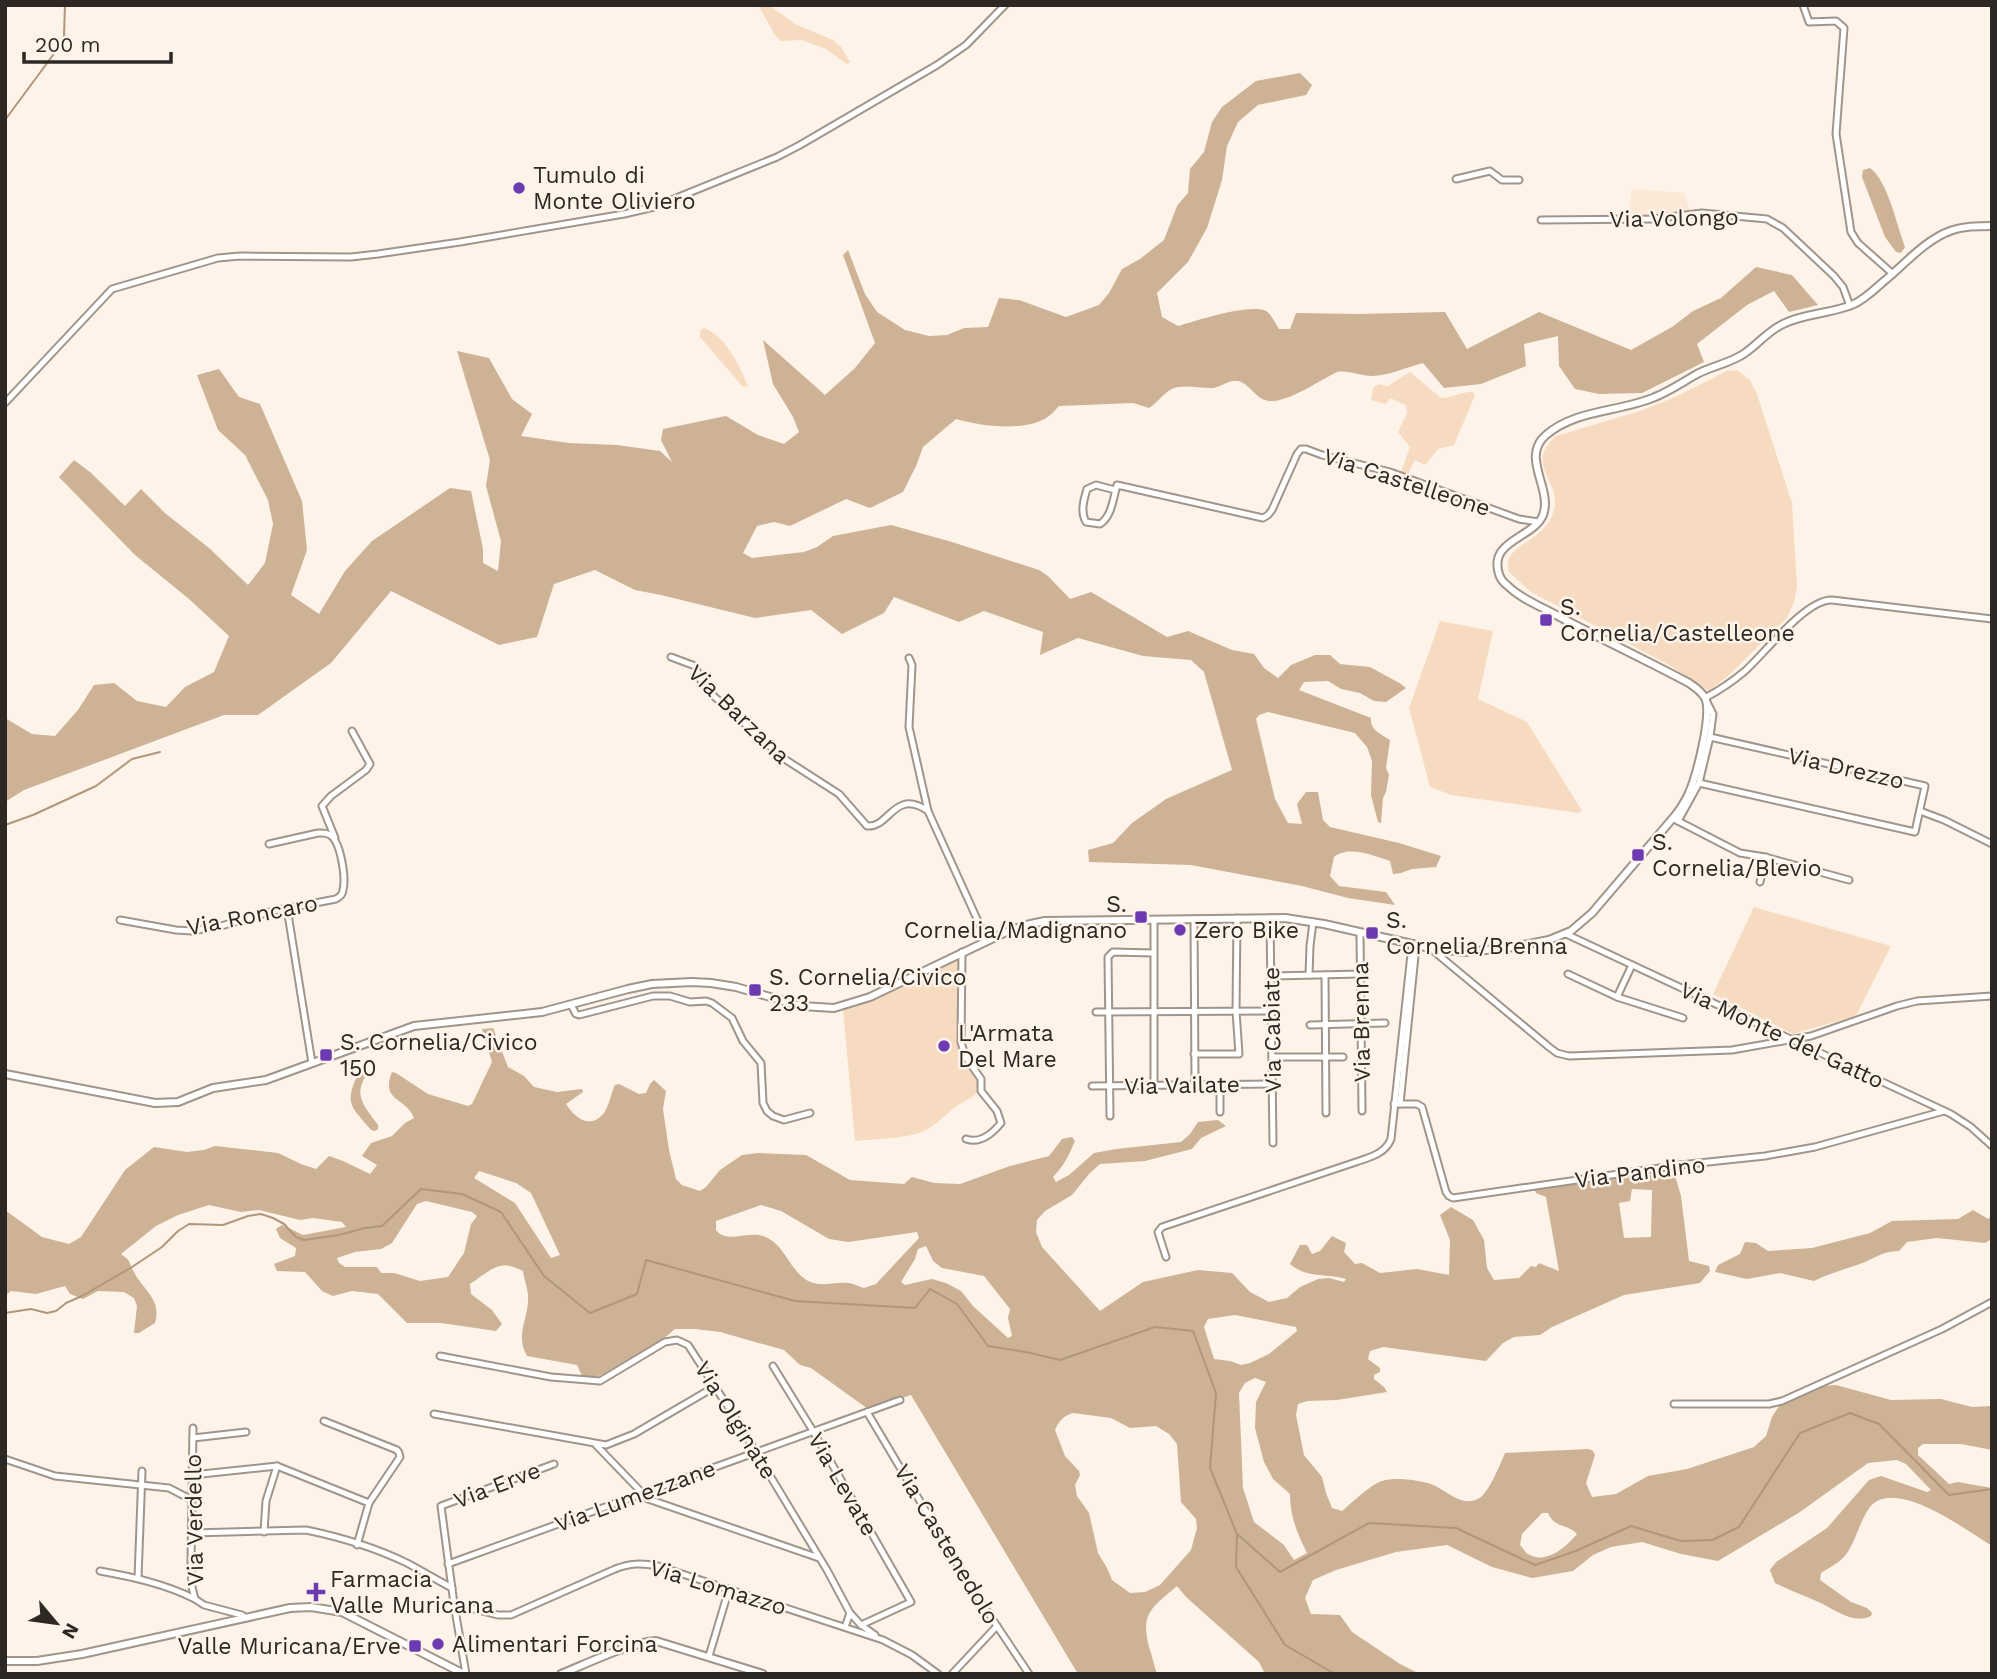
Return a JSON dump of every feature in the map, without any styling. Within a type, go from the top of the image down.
[{"type":"street","points":[[5,403],[112,289],[218,258],[351,257],[378,254],[460,243],[654,207],[777,158],[800,145],[937,65],[966,45],[1005,5]]},
{"type":"street","points":[[1803,5],[1809,22],[1836,20],[1844,28],[1836,134],[1851,232],[1858,243],[1893,274]]},
{"type":"street","points":[[1456,180],[1490,171],[1502,180],[1519,180]]},
{"type":"street","name":"Via Volongo","points":[[1541,220],[1652,219],[1702,213],[1767,219],[1783,228],[1834,276],[1843,287],[1850,306]]},
{"type":"street","points":[[5,1073],[166,1104],[183,1101],[213,1088],[266,1080],[414,1026],[542,1012],[640,986],[692,982],[736,987],[801,1006],[834,1008],[870,997],[1019,927],[1042,922],[1270,918],[1313,922],[1414,945],[1464,952],[1507,948],[1566,934],[1592,913],[1676,819],[1699,783],[1713,714],[1696,688],[1572,624],[1506,585],[1498,570],[1500,554],[1510,541],[1531,529],[1543,513],[1545,504],[1536,463],[1536,451],[1540,441],[1549,432],[1592,413],[1646,401],[1660,395],[1697,374],[1742,355],[1783,323],[1850,306],[1863,299],[1928,243],[1945,233],[1970,226],[1992,226]]},
{"type":"street","name":"Via Castelleone","points":[[1115,491],[1096,485],[1087,489],[1083,510],[1086,522],[1100,524],[1104,521],[1108,515],[1117,485],[1263,518],[1271,512],[1297,454],[1304,449],[1390,472],[1519,519],[1538,522]]},
{"type":"street","points":[[1705,698],[1744,672],[1799,617],[1823,600],[1992,619]]},
{"type":"street","name":"Via Barzana","points":[[671,657],[693,665],[705,688],[783,758],[839,794],[867,826],[874,826],[906,804],[928,811]]},
{"type":"street","points":[[909,658],[912,665],[909,727],[928,811],[987,941]]},
{"type":"street","points":[[1676,819],[1694,780],[1706,725],[1705,698]]},
{"type":"street","points":[[337,844],[322,806],[370,764],[352,731]]},
{"type":"street","name":"Via Drezzo","points":[[1699,783],[1915,832],[1925,786],[1710,737]]},
{"type":"street","points":[[1920,811],[1992,844]]},
{"type":"street","points":[[1676,819],[1734,851],[1849,880]]},
{"type":"street","points":[[269,844],[323,833],[331,836],[337,844]]},
{"type":"street","name":"Via Roncaro","points":[[120,920],[176,930],[192,930],[221,926],[287,908],[336,899],[343,890],[337,844]]},
{"type":"street","points":[[1760,881],[1766,857]]},
{"type":"street","points":[[287,908],[312,1063]]},
{"type":"street","points":[[1194,1054],[1239,1054],[1236,1011],[1237,918]]},
{"type":"street","name":"Via Cabiate","points":[[1270,918],[1273,1143]]},
{"type":"street","points":[[1194,919],[1195,1083]]},
{"type":"street","points":[[1154,920],[1154,1085]]},
{"type":"street","points":[[1309,975],[1313,922]]},
{"type":"street","name":"Via Brenna","points":[[1360,933],[1362,1111]]},
{"type":"street","name":"Via Monte del Gatto","points":[[1566,934],[1944,1111],[1964,1122],[1992,1146]]},
{"type":"street","points":[[1166,1257],[1158,1232],[1166,1225],[1383,1151],[1391,1139],[1397,1104],[1414,945]]},
{"type":"street","points":[[1430,948],[1549,1047],[1563,1055],[1572,1056],[1732,1050],[1821,1034],[1917,1001],[1992,996]]},
{"type":"street","points":[[962,952],[961,1042],[965,1056],[981,1079],[981,1091],[1001,1117],[1001,1123],[985,1138],[976,1141],[966,1139]]},
{"type":"street","points":[[1110,1116],[1108,957],[1110,953],[1153,953]]},
{"type":"street","points":[[1617,996],[1632,965]]},
{"type":"street","points":[[1272,976],[1360,974]]},
{"type":"street","points":[[1568,974],[1617,996],[1683,1018]]},
{"type":"street","points":[[1325,975],[1326,1113]]},
{"type":"street","points":[[571,1005],[579,1015],[653,996],[712,1003],[732,1018],[740,1037],[761,1063],[763,1103],[768,1111],[783,1120],[810,1113]]},
{"type":"street","points":[[1096,1012],[1272,1011]]},
{"type":"street","points":[[1310,1025],[1385,1023]]},
{"type":"street","points":[[1273,1057],[1343,1057]]},
{"type":"street","points":[[1220,1083],[1220,1112]]},
{"type":"street","name":"Via Vailate","points":[[1092,1086],[1273,1084]]},
{"type":"street","name":"Via Pandino","points":[[1397,1104],[1418,1104],[1422,1107],[1446,1192],[1453,1198],[1680,1165],[1765,1156],[1815,1147],[1944,1111]]},
{"type":"street","points":[[1674,1404],[1769,1404],[1782,1401],[1942,1329],[1992,1302]]},
{"type":"street","name":"Via Olginate","points":[[440,1356],[551,1377],[600,1381],[665,1342],[677,1340],[688,1345],[756,1452],[850,1613],[883,1640]]},
{"type":"street","name":"Via Levate","points":[[773,1366],[911,1602],[862,1625]]},
{"type":"street","points":[[434,1414],[606,1445],[634,1434],[716,1386]]},
{"type":"street","name":"Via Lumezzane","points":[[449,1564],[900,1400]]},
{"type":"street","name":"Via Castenedolo","points":[[867,1412],[971,1587],[1028,1674]]},
{"type":"street","points":[[324,1420],[400,1453],[400,1458],[369,1503],[357,1545]]},
{"type":"street","name":"Via Verdello","points":[[193,1428],[192,1587],[195,1599],[204,1605],[246,1618]]},
{"type":"street","points":[[193,1438],[246,1432]]},
{"type":"street","points":[[596,1444],[650,1500],[819,1558]]},
{"type":"street","points":[[5,1459],[55,1475],[169,1488],[192,1500]]},
{"type":"street","name":"Via Erve","points":[[465,1674],[441,1506],[554,1464]]},
{"type":"street","points":[[192,1475],[277,1466],[369,1503]]},
{"type":"street","points":[[264,1532],[266,1501],[277,1466]]},
{"type":"street","points":[[138,1578],[142,1471]]},
{"type":"street","points":[[192,1533],[306,1530],[407,1563],[452,1588]]},
{"type":"street","name":"Via Lomazzo","points":[[454,1604],[498,1615],[514,1615],[623,1566],[637,1563],[658,1566],[883,1640],[912,1655],[939,1674]]},
{"type":"street","points":[[100,1571],[172,1588],[195,1599]]},
{"type":"street","points":[[709,1656],[729,1589]]},
{"type":"street","points":[[5,1661],[37,1661],[82,1654],[300,1607],[330,1609],[354,1618],[465,1674]]},
{"type":"street","points":[[845,1627],[850,1613]]},
{"type":"street","points":[[952,1674],[997,1626]]},
{"type":"street","points":[[561,1674],[650,1641],[663,1641],[763,1674]]},
{"type":"shaded area","points":[[758,5],[769,5],[795,24],[833,40],[842,48],[850,62],[847,64],[826,49],[802,40],[780,41]]},
{"type":"shaded area","points":[[1300,73],[1312,85],[1306,95],[1258,105],[1238,122],[1227,146],[1222,180],[1207,228],[1188,262],[1157,293],[1162,317],[1178,326],[1248,309],[1266,311],[1279,329],[1290,329],[1296,313],[1445,312],[1467,349],[1539,312],[1631,350],[1672,327],[1693,311],[1721,298],[1756,267],[1792,275],[1818,305],[1789,312],[1774,291],[1747,305],[1697,344],[1704,362],[1642,393],[1599,394],[1575,389],[1559,366],[1558,336],[1524,344],[1526,366],[1481,384],[1444,388],[1423,363],[1378,376],[1337,372],[1298,393],[1274,401],[1264,400],[1243,383],[1235,381],[1213,388],[1174,388],[1149,408],[1133,403],[1059,406],[1046,418],[1026,425],[977,424],[956,419],[923,447],[903,492],[870,508],[846,499],[790,526],[774,522],[757,526],[743,553],[752,558],[804,552],[833,536],[891,525],[1039,570],[1070,599],[1091,592],[1167,637],[1188,631],[1232,650],[1254,654],[1264,668],[1278,678],[1291,665],[1315,655],[1330,655],[1340,664],[1370,667],[1406,688],[1386,702],[1374,701],[1360,693],[1341,689],[1328,681],[1304,682],[1299,690],[1371,718],[1374,729],[1390,740],[1386,768],[1389,775],[1383,798],[1381,823],[1378,822],[1371,795],[1372,761],[1367,747],[1355,733],[1268,712],[1256,719],[1275,799],[1288,823],[1302,824],[1297,804],[1306,792],[1318,792],[1323,820],[1330,827],[1441,856],[1436,867],[1393,874],[1390,861],[1369,854],[1347,852],[1334,857],[1330,876],[1339,886],[1386,892],[1395,905],[1348,898],[1302,886],[1191,865],[1089,862],[1088,850],[1113,843],[1132,823],[1166,799],[1232,770],[1204,672],[1191,660],[1143,656],[1078,638],[1040,655],[1043,632],[984,611],[959,622],[894,597],[884,613],[842,634],[811,610],[755,618],[635,590],[595,570],[554,584],[537,637],[499,645],[391,591],[331,663],[258,715],[224,715],[24,790],[5,802],[5,718],[32,734],[55,736],[78,710],[94,685],[114,683],[137,701],[166,707],[185,687],[214,672],[229,636],[135,555],[59,477],[74,460],[125,506],[141,489],[248,585],[265,563],[273,524],[268,500],[245,455],[218,430],[197,375],[219,369],[239,397],[260,404],[302,501],[307,550],[291,595],[319,614],[345,571],[372,541],[450,488],[471,491],[483,549],[483,563],[498,571],[501,541],[486,486],[490,460],[457,351],[489,358],[512,399],[532,414],[521,436],[660,451],[672,462],[661,440],[663,429],[726,416],[758,435],[784,444],[799,432],[773,384],[763,340],[825,395],[855,368],[875,343],[843,255],[848,250],[865,294],[877,312],[905,330],[929,336],[947,335],[964,328],[988,327],[999,298],[1019,300],[1066,317],[1099,305],[1122,269],[1164,240],[1177,206],[1188,193],[1190,169],[1204,152],[1212,122],[1222,107],[1256,81]]},
{"type":"shaded area","points":[[1870,168],[1882,183],[1891,204],[1905,247],[1901,253],[1896,252],[1885,237],[1862,177],[1863,170]]},
{"type":"shaded area","points":[[1632,189],[1684,193],[1691,212],[1628,216]]},
{"type":"shaded area","points":[[704,328],[725,345],[737,362],[748,387],[742,386],[700,337],[700,330]]},
{"type":"shaded area","points":[[1737,370],[1750,380],[1757,394],[1792,503],[1797,587],[1787,618],[1709,691],[1669,665],[1531,592],[1509,572],[1508,564],[1516,550],[1544,528],[1554,510],[1553,490],[1543,465],[1543,456],[1556,436],[1643,410],[1727,371]]},
{"type":"shaded area","points":[[1410,372],[1441,398],[1469,392],[1475,395],[1454,445],[1438,449],[1425,465],[1415,460],[1408,474],[1401,472],[1410,447],[1398,432],[1407,413],[1406,405],[1390,398],[1386,404],[1371,400],[1373,388],[1378,384],[1388,386]]},
{"type":"shaded area","points":[[1440,621],[1493,631],[1478,699],[1527,722],[1582,811],[1579,813],[1451,795],[1430,787],[1409,708]]},
{"type":"shaded area","points":[[1754,907],[1891,946],[1856,1016],[1793,1034],[1713,994]]},
{"type":"shaded area","points":[[959,958],[958,1038],[961,1050],[979,1079],[977,1093],[924,1131],[905,1136],[855,1141],[843,1009],[888,994]]},
{"type":"shaded area","points":[[493,1028],[508,1067],[524,1076],[534,1087],[557,1092],[582,1089],[583,1092],[566,1104],[583,1120],[593,1121],[604,1113],[615,1085],[619,1084],[639,1094],[646,1093],[654,1080],[666,1091],[663,1109],[676,1179],[682,1185],[700,1191],[720,1170],[742,1155],[758,1153],[806,1155],[850,1180],[904,1184],[912,1177],[934,1183],[960,1184],[1010,1166],[1049,1156],[1062,1139],[1072,1137],[1075,1141],[1071,1151],[1053,1177],[1056,1182],[1069,1175],[1094,1153],[1181,1142],[1198,1122],[1218,1120],[1226,1126],[1201,1138],[1192,1149],[1145,1161],[1100,1164],[1072,1195],[1045,1211],[1037,1220],[1036,1232],[1042,1247],[1100,1311],[1143,1282],[1198,1270],[1232,1273],[1250,1292],[1269,1302],[1287,1298],[1300,1287],[1318,1279],[1329,1278],[1344,1282],[1346,1279],[1310,1274],[1290,1264],[1300,1245],[1307,1245],[1312,1254],[1320,1251],[1332,1236],[1346,1243],[1344,1252],[1355,1264],[1362,1263],[1380,1273],[1417,1269],[1449,1275],[1450,1240],[1440,1215],[1451,1207],[1473,1220],[1484,1240],[1487,1268],[1494,1280],[1519,1278],[1531,1266],[1536,1267],[1539,1263],[1559,1271],[1546,1197],[1536,1193],[1534,1189],[1674,1172],[1681,1196],[1689,1261],[1709,1266],[1710,1271],[1700,1283],[1624,1295],[1540,1335],[1514,1337],[1503,1343],[1486,1361],[1383,1347],[1370,1351],[1368,1359],[1380,1368],[1374,1379],[1387,1392],[1298,1404],[1296,1415],[1304,1455],[1322,1477],[1332,1508],[1342,1511],[1373,1486],[1394,1479],[1431,1484],[1455,1498],[1474,1500],[1481,1497],[1488,1488],[1505,1453],[1589,1449],[1595,1455],[1586,1483],[1592,1497],[1616,1494],[1648,1476],[1687,1469],[1754,1447],[1766,1436],[1779,1406],[1823,1386],[1836,1385],[1891,1400],[1941,1399],[1972,1407],[1992,1406],[1992,1450],[1961,1444],[1923,1444],[1918,1448],[1918,1455],[1949,1484],[1958,1482],[1992,1488],[1992,1546],[1929,1508],[1894,1498],[1879,1500],[1868,1510],[1847,1553],[1821,1573],[1820,1580],[1851,1602],[1867,1608],[1872,1613],[1871,1616],[1858,1619],[1846,1616],[1775,1583],[1770,1570],[1776,1562],[1827,1528],[1869,1480],[1881,1476],[1927,1492],[1931,1490],[1906,1464],[1897,1460],[1868,1463],[1800,1512],[1718,1561],[1681,1554],[1642,1542],[1611,1547],[1593,1555],[1573,1571],[1532,1578],[1492,1567],[1447,1545],[1396,1552],[1336,1570],[1313,1580],[1305,1598],[1311,1614],[1340,1615],[1352,1632],[1420,1674],[1265,1674],[1259,1662],[1177,1586],[1155,1605],[1146,1626],[1157,1674],[1078,1674],[911,1395],[868,1409],[811,1368],[800,1365],[784,1350],[720,1332],[675,1329],[662,1340],[603,1374],[594,1378],[583,1378],[577,1365],[527,1356],[522,1334],[528,1297],[523,1271],[515,1267],[495,1268],[470,1284],[471,1294],[492,1310],[502,1324],[496,1331],[441,1323],[407,1323],[378,1294],[352,1291],[333,1296],[322,1291],[305,1272],[277,1271],[274,1264],[295,1256],[296,1248],[280,1238],[276,1229],[282,1225],[303,1235],[346,1227],[342,1222],[313,1218],[300,1220],[259,1210],[241,1212],[209,1205],[178,1215],[156,1226],[121,1254],[128,1260],[156,1307],[155,1323],[139,1333],[134,1333],[137,1306],[134,1298],[124,1292],[98,1291],[83,1299],[70,1294],[65,1286],[36,1294],[11,1291],[5,1296],[5,1210],[42,1237],[69,1244],[81,1237],[125,1170],[154,1147],[187,1152],[215,1146],[278,1153],[316,1169],[329,1156],[370,1174],[377,1165],[362,1156],[371,1143],[392,1136],[414,1118],[389,1089],[392,1072],[428,1094],[468,1106],[472,1104],[492,1062],[482,1029]],"holes":[[[479,1171],[516,1183],[531,1193],[560,1255],[551,1258],[515,1203],[474,1178]],[[1632,1189],[1652,1190],[1651,1237],[1624,1238],[1619,1203],[1630,1201]],[[426,1201],[472,1212],[477,1216],[471,1224],[464,1253],[448,1277],[420,1281],[394,1273],[381,1273],[377,1267],[345,1267],[337,1258],[355,1252],[381,1249],[392,1243],[417,1204]],[[761,1205],[781,1211],[829,1239],[848,1242],[917,1232],[919,1238],[876,1284],[864,1288],[850,1283],[810,1282],[799,1274],[770,1239],[757,1235],[731,1237],[716,1230],[716,1221]],[[926,1246],[933,1261],[942,1268],[984,1276],[1010,1309],[1008,1318],[1012,1336],[1008,1338],[973,1306],[961,1291],[946,1283],[932,1279],[905,1285],[901,1282],[918,1249]],[[1235,1315],[1296,1327],[1297,1331],[1269,1354],[1241,1365],[1214,1359],[1204,1327],[1208,1319]],[[1255,1378],[1266,1382],[1256,1402],[1255,1428],[1264,1462],[1273,1479],[1290,1494],[1295,1524],[1307,1553],[1294,1560],[1284,1545],[1254,1522],[1243,1488],[1239,1393],[1245,1383]],[[1073,1413],[1111,1418],[1130,1428],[1156,1426],[1169,1434],[1177,1444],[1181,1502],[1196,1519],[1197,1528],[1191,1550],[1160,1585],[1145,1592],[1130,1593],[1112,1580],[1098,1553],[1089,1513],[1077,1496],[1075,1485],[1079,1471],[1065,1456],[1055,1430],[1064,1417]],[[1542,1513],[1548,1513],[1558,1524],[1577,1534],[1549,1556],[1535,1557],[1520,1545],[1522,1534]]]},
{"type":"shaded area","points":[[362,1073],[365,1077],[360,1091],[361,1097],[378,1125],[375,1131],[371,1130],[352,1104],[351,1092],[358,1074]]},
{"type":"shaded area","points":[[1973,1210],[1988,1219],[1992,1216],[1992,1239],[1985,1243],[1937,1238],[1907,1242],[1899,1251],[1882,1254],[1814,1281],[1780,1273],[1747,1279],[1715,1272],[1718,1265],[1740,1254],[1745,1242],[1756,1243],[1768,1251],[1812,1248],[1870,1233],[1892,1221],[1958,1219]]},
{"type":"waterway","points":[[5,120],[64,36],[65,5]]},
{"type":"waterway","points":[[5,825],[96,786],[132,759],[160,752]]},
{"type":"waterway","points":[[5,1313],[31,1309],[47,1313],[56,1311],[132,1267],[162,1247],[189,1224],[223,1225],[261,1214],[284,1224],[296,1237],[304,1240],[339,1235],[382,1226],[421,1189],[462,1194],[501,1212],[544,1276],[590,1313],[637,1294],[646,1260],[795,1301],[915,1308],[930,1289],[957,1304],[988,1346],[1060,1360],[1155,1327],[1193,1331],[1216,1393],[1210,1468],[1237,1534],[1280,1572],[1369,1523],[1456,1528],[1535,1565],[1576,1551],[1631,1526],[1681,1541],[1712,1540],[1739,1527],[1800,1433],[1850,1413],[1879,1424],[1949,1495],[1992,1489]]},
{"type":"waterway","points":[[1237,1536],[1236,1567],[1285,1645],[1335,1674]]},
{"type":"place","name":"Tumulo di Monte Oliviero","points":[[519,188]]},
{"type":"place","name":"S. Cornelia/Castelleone","points":[[1546,620]]},
{"type":"place","name":"S. Cornelia/Blevio","points":[[1638,855]]},
{"type":"place","name":"S. Cornelia/Madignano","points":[[1141,917]]},
{"type":"place","name":"Zero Bike","points":[[1180,930]]},
{"type":"place","name":"S. Cornelia/Brenna","points":[[1372,933]]},
{"type":"place","name":"S. Cornelia/Civico 233","points":[[755,990]]},
{"type":"place","name":"L'Armata Del Mare","points":[[944,1046]]},
{"type":"place","name":"S. Cornelia/Civico 150","points":[[326,1055]]},
{"type":"place","name":"Farmacia Valle Muricana","points":[[316,1592]]},
{"type":"place","name":"Alimentari Forcina","points":[[438,1644]]},
{"type":"place","name":"Valle Muricana/Erve","points":[[415,1646]]}]
